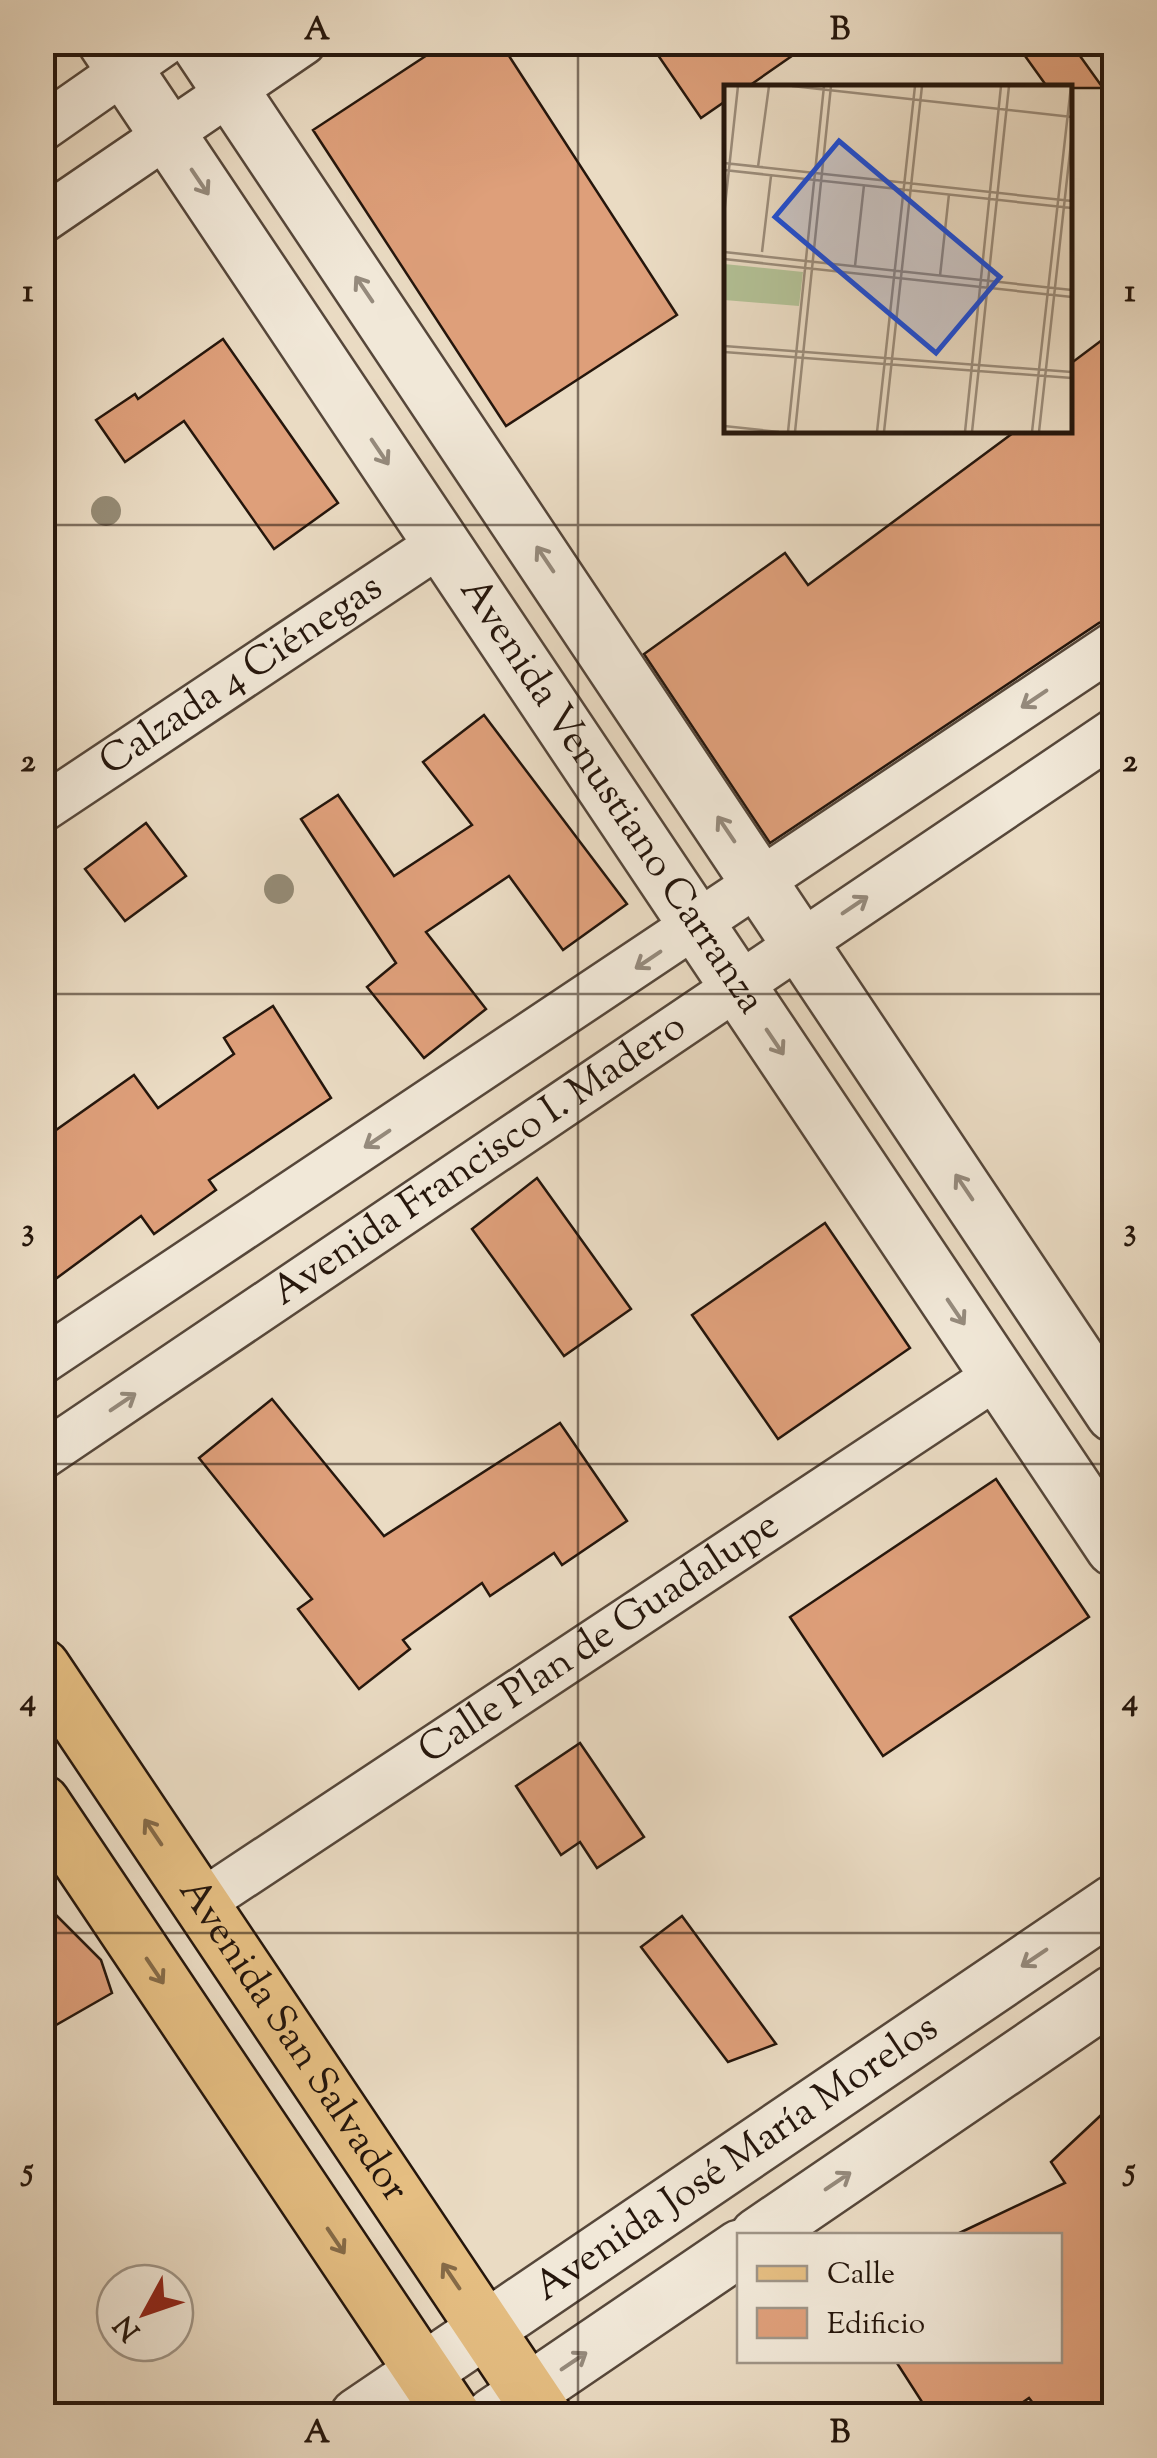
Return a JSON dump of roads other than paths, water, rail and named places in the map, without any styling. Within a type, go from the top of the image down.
[{"type":"main road","name":"Avenida San Salvador","points":[[42,1667],[486,2330],[522,2408]]},
{"type":"main road","name":"Avenida San Salvador","points":[[42,1803],[438,2394]]},
{"type":"street","name":"Avenida Venustiano Carranza","points":[[198,42],[1114,1414]]},
{"type":"street","points":[[42,220],[303,42]]},
{"type":"street","name":"Avenida Venustiano Carranza","points":[[132,52],[168,134],[1114,1548]]},
{"type":"street","points":[[42,128],[132,52]]},
{"type":"street","name":"Calzada 4 Ciénegas","points":[[42,809],[440,543]]},
{"type":"street","name":"Avenida Francisco I. Madero","points":[[42,1361],[1114,645]]},
{"type":"street","name":"Avenida Francisco I. Madero","points":[[42,1456],[1114,732]]},
{"type":"street","name":"Calle Plan de Guadalupe","points":[[201,1903],[998,1374]]},
{"type":"street","name":"Avenida José María Morelos","points":[[358,2416],[438,2394],[486,2330],[1114,1903]]},
{"type":"street","name":"Avenida José María Morelos","points":[[762,2233],[1114,1993]]},
{"type":"street","name":"Avenida José María Morelos","points":[[522,2408],[737,2250]]}]
